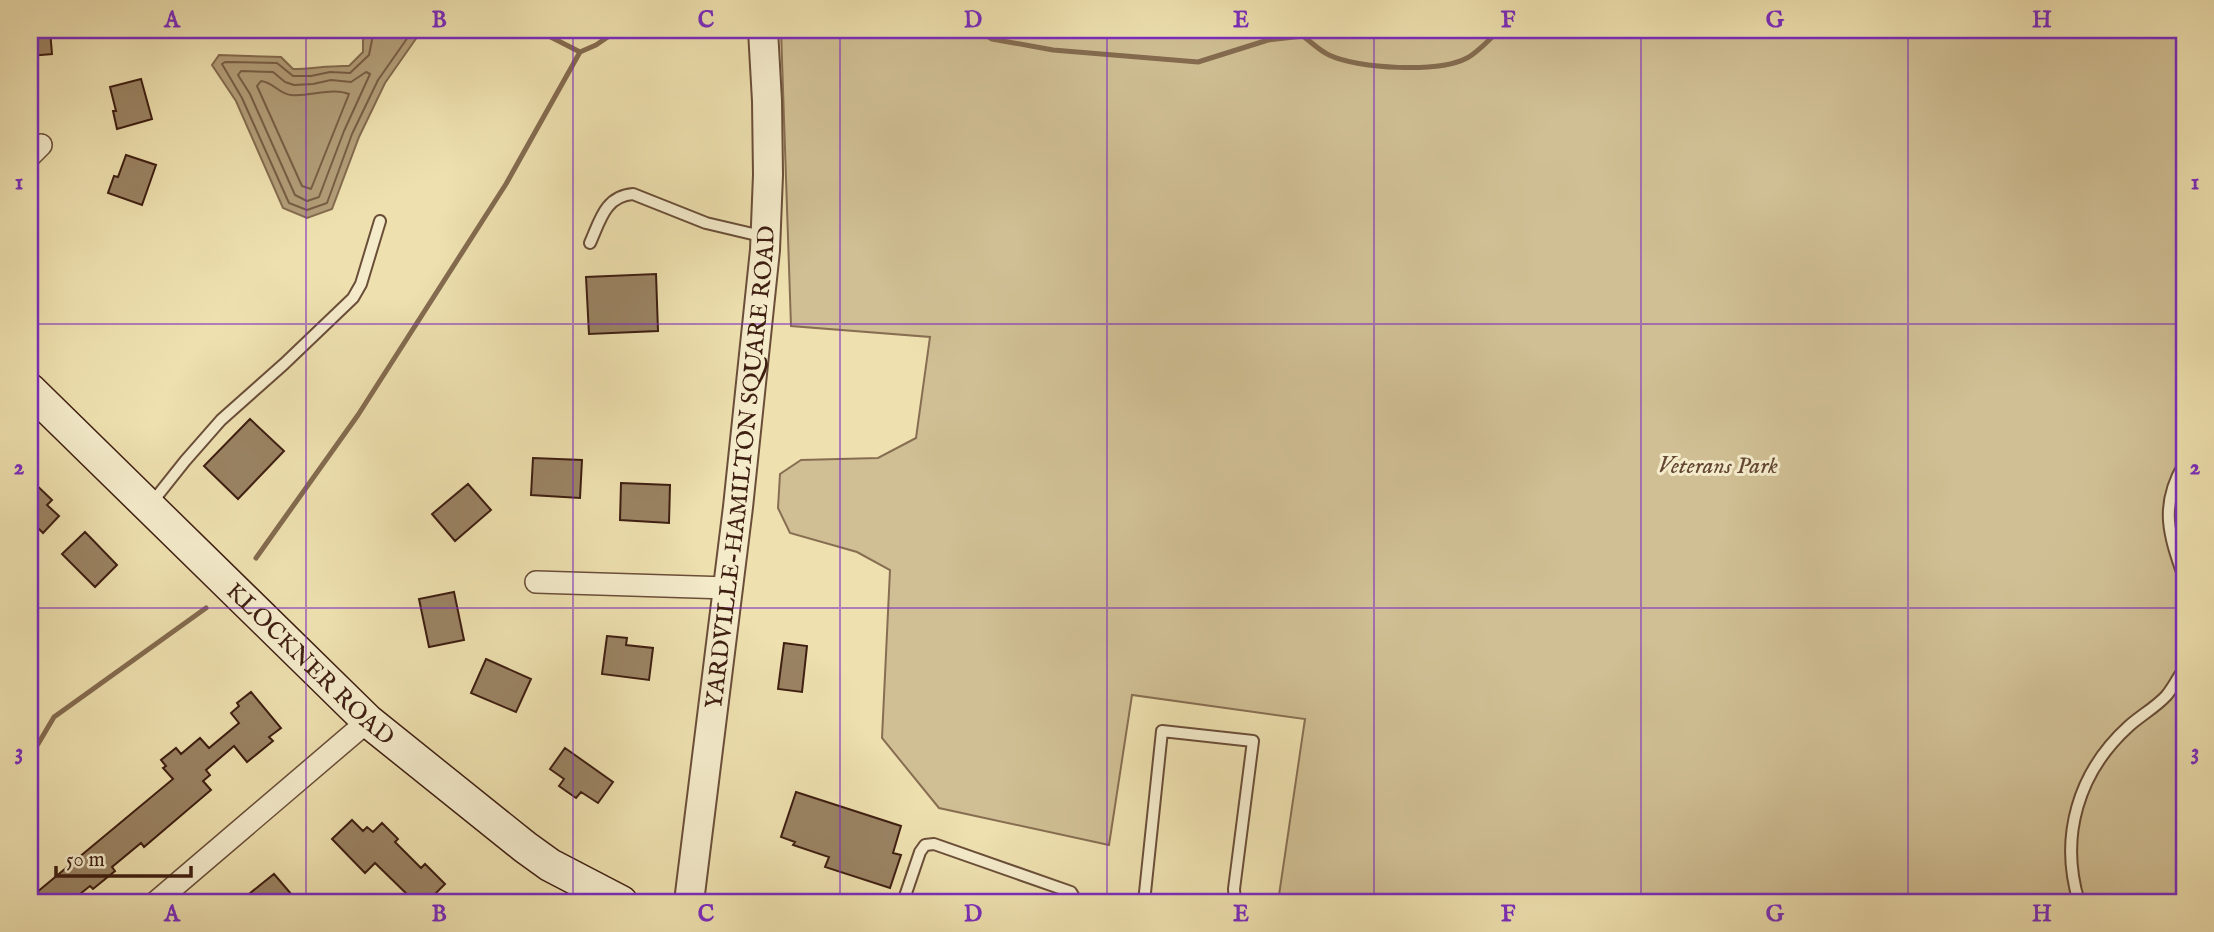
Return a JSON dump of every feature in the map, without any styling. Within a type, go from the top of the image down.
[{"type":"main road","name":"KLOCKNER ROAD","points":[[30,390],[368,721],[550,865],[621,902]]},
{"type":"street","name":"YARDVILLE-HAMILTON SQUARE ROAD","points":[[689,902],[728,588],[765,237],[767,101],[762,30]]},
{"type":"street","points":[[536,583],[728,588]]},
{"type":"street","points":[[157,902],[368,721]]},
{"type":"lane","points":[[590,243],[606,207],[620,195],[633,194],[706,223],[765,237]]},
{"type":"lane","points":[[148,508],[184,461],[221,420],[353,298],[361,284],[380,221]]},
{"type":"lane","points":[[2184,464],[2167,508],[2171,541],[2184,578]]},
{"type":"lane","points":[[2079,902],[2073,883],[2070,852],[2072,821],[2084,787],[2100,757],[2127,727],[2166,696],[2184,669]]},
{"type":"lane","points":[[1144,902],[1162,731],[1253,741],[1234,889],[1235,902]]},
{"type":"lane","points":[[903,902],[920,852],[925,845],[934,844],[1071,892],[1076,896],[1077,902]]},
{"type":"green space","name":"Veterans Park","points":[[781,30],[2184,30],[2184,902],[1278,902],[1305,719],[1132,695],[1109,845],[939,808],[882,738],[890,570],[857,552],[790,533],[778,508],[780,474],[801,460],[878,458],[916,438],[930,337],[791,326]]},
{"type":"water","points":[[368,30],[422,30],[385,83],[359,137],[332,209],[307,218],[283,208],[236,101],[212,65],[219,55],[281,57],[293,69],[349,66],[363,52],[363,40]]},
{"type":"building","points":[[30,30],[50,30],[52,54],[30,56]]},
{"type":"building","points":[[141,79],[152,119],[117,129],[110,87]]},
{"type":"building","points":[[126,155],[156,165],[142,205],[108,193],[114,176],[118,177]]},
{"type":"building","points":[[656,274],[658,331],[589,334],[586,277]]},
{"type":"building","points":[[250,419],[284,451],[238,499],[204,466]]},
{"type":"building","points":[[533,458],[582,460],[580,498],[531,495]]},
{"type":"building","points":[[30,479],[52,500],[47,505],[59,516],[43,533],[30,520]]},
{"type":"building","points":[[621,483],[670,485],[669,523],[620,520]]},
{"type":"building","points":[[468,484],[491,510],[455,541],[432,514]]},
{"type":"building","points":[[85,532],[117,565],[95,587],[62,554]]},
{"type":"building","points":[[454,592],[464,640],[429,647],[419,599]]},
{"type":"building","points":[[607,636],[627,638],[626,645],[653,648],[649,680],[602,674]]},
{"type":"building","points":[[784,643],[807,646],[802,692],[778,689]]},
{"type":"building","points":[[486,659],[531,679],[516,712],[471,693]]},
{"type":"building","points":[[251,692],[281,728],[269,737],[273,741],[247,762],[234,746],[206,770],[210,775],[203,781],[211,790],[144,847],[141,843],[112,867],[115,871],[93,889],[90,886],[70,902],[30,902],[30,898],[173,779],[163,768],[166,766],[161,760],[176,748],[181,754],[200,738],[209,748],[239,723],[231,713],[239,706],[237,703]]},
{"type":"building","points":[[565,748],[613,782],[598,803],[581,792],[576,798],[559,786],[564,779],[550,769]]},
{"type":"building","points":[[796,792],[901,826],[893,853],[901,855],[890,888],[825,867],[829,857],[793,845],[795,842],[781,837]]},
{"type":"building","points":[[352,820],[363,831],[367,827],[373,832],[382,823],[398,839],[395,842],[421,868],[425,864],[445,884],[427,902],[415,902],[375,863],[365,873],[332,839]]},
{"type":"building","points":[[274,874],[298,902],[239,902]]},
{"type":"waterway","points":[[537,30],[580,52],[618,30]]},
{"type":"waterway","points":[[687,30],[692,33],[717,33]]},
{"type":"waterway","points":[[789,32],[807,30]]},
{"type":"waterway","points":[[977,30],[992,39],[1053,50],[1198,62],[1268,40],[1303,36],[1326,53],[1342,60],[1398,67],[1454,63],[1467,58],[1499,30]]},
{"type":"waterway","points":[[256,558],[358,415],[506,184],[580,52]]},
{"type":"waterway","points":[[30,750],[38,744],[54,717],[206,608]]}]
